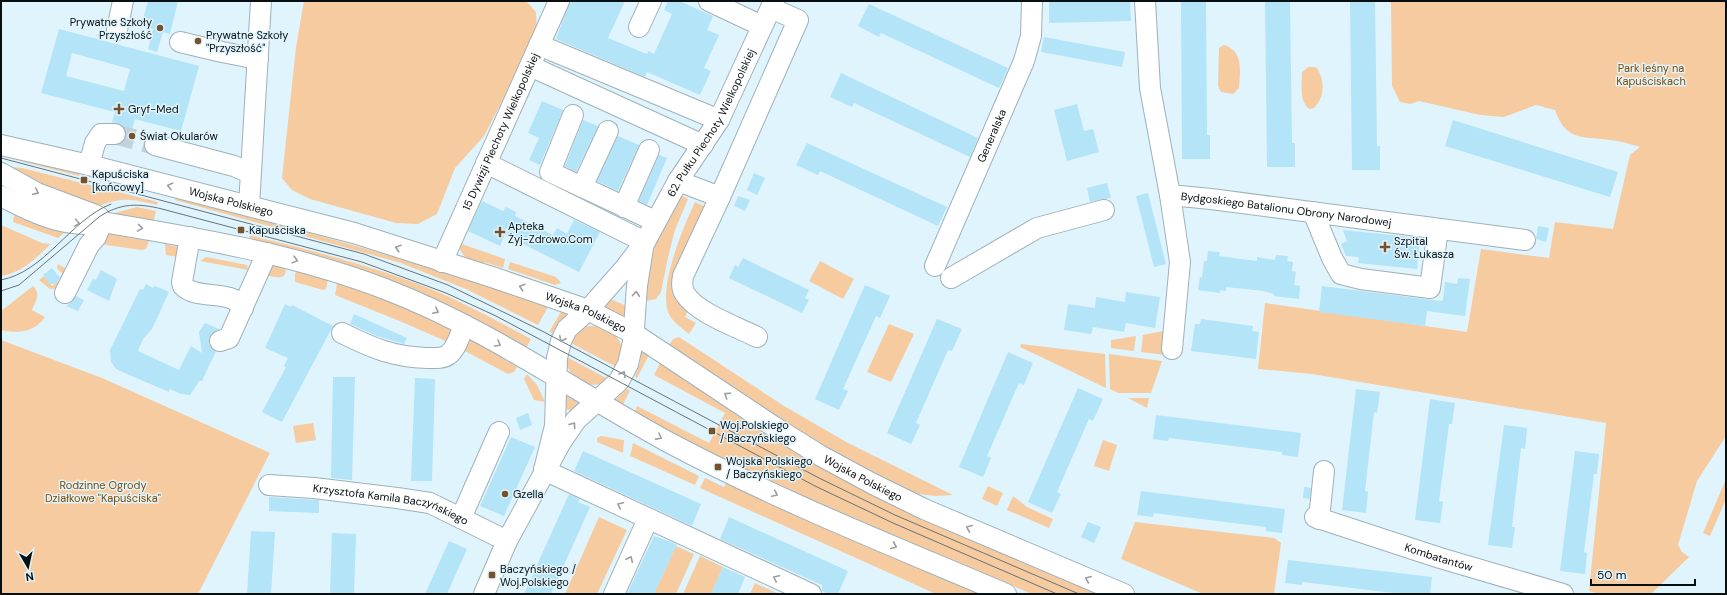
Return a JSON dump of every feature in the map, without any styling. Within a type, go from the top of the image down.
[{"type":"street","points":[[117,30],[123,1]]},
{"type":"street","points":[[249,206],[261,1]]},
{"type":"street","name":"15 Dywizji Piechoty Wielkopolskiej","points":[[442,262],[559,1]]},
{"type":"street","points":[[639,27],[651,1]]},
{"type":"street","points":[[709,1],[762,26]]},
{"type":"street","name":"Generalska","points":[[935,266],[1024,61],[1031,36],[1032,1]]},
{"type":"street","name":"Bydgoskiego Batalionu Obrony Narodowej","points":[[1145,1],[1150,88],[1170,195],[1524,240]]},
{"type":"street","points":[[757,337],[700,309],[684,294],[681,285],[683,276],[720,197],[798,20],[772,4]]},
{"type":"street","name":"62. Pułku Piechoty Wielkopolskiej","points":[[644,242],[654,221],[678,181],[719,120],[772,4]]},
{"type":"street","points":[[180,42],[258,59]]},
{"type":"street","points":[[539,45],[719,120]]},
{"type":"street","points":[[530,66],[703,145]]},
{"type":"street","points":[[573,115],[550,172],[654,221]]},
{"type":"street","points":[[582,187],[608,131]]},
{"type":"street","points":[[89,165],[95,142],[101,134],[116,134]]},
{"type":"street","points":[[155,145],[234,166],[250,173]]},
{"type":"street","name":"Wojska Polskiego","points":[[1,146],[89,165],[354,234],[588,310],[634,333],[773,426],[849,471],[924,509],[1124,594]]},
{"type":"street","points":[[624,207],[649,150]]},
{"type":"street","points":[[486,163],[644,242]]},
{"type":"street","points":[[1,174],[37,193],[99,217],[99,230],[96,246],[85,275]]},
{"type":"street","points":[[678,181],[720,197]]},
{"type":"street","points":[[1170,195],[1180,262],[1172,350]]},
{"type":"street","points":[[1,196],[29,210],[53,218],[89,225],[99,230],[190,236],[267,253],[339,272],[387,290],[464,325],[670,443],[760,487],[1006,594]]},
{"type":"street","points":[[951,278],[1037,228],[1104,210]]},
{"type":"street","points":[[1313,212],[1332,258],[1341,274],[1361,279],[1430,288],[1438,229]]},
{"type":"street","points":[[65,294],[89,245],[99,230]]},
{"type":"street","points":[[190,236],[182,282],[183,286],[190,290],[233,299],[243,308]]},
{"type":"street","points":[[544,470],[555,426],[557,358],[561,341],[567,329],[588,310],[625,268],[644,242]]},
{"type":"street","points":[[484,594],[507,541],[560,442],[576,420],[595,401],[619,381],[624,374],[631,355],[637,286],[644,242]]},
{"type":"street","points":[[220,341],[229,338],[267,253]]},
{"type":"street","points":[[342,333],[374,349],[398,356],[439,358],[447,356],[454,349],[464,325]]},
{"type":"street","points":[[461,518],[499,432]]},
{"type":"street","points":[[544,470],[811,594]]},
{"type":"street","name":"Kombatantów","points":[[1324,471],[1317,518],[1440,558],[1563,594]]},
{"type":"street","name":"Krzysztofa Kamila Baczyńskiego","points":[[269,485],[314,488],[397,498],[430,504],[507,541]]},
{"type":"street","points":[[614,594],[648,519]]},
{"type":"green space","points":[[304,1],[526,1],[536,12],[537,34],[484,136],[455,168],[437,214],[418,224],[396,223],[310,199],[292,190],[282,178],[296,47]]},
{"type":"green space","name":"Park leśny na Kapuściskach","points":[[1391,1],[1726,1],[1726,436],[1697,481],[1678,545],[1682,552],[1689,557],[1651,594],[1599,594],[1589,591],[1606,423],[1312,374],[1258,369],[1265,303],[1467,332],[1481,249],[1549,258],[1555,222],[1613,229],[1630,155],[1640,147],[1618,141],[1576,136],[1564,128],[1555,110],[1536,105],[1504,117],[1480,115],[1419,101],[1410,104],[1400,102],[1392,86]]},
{"type":"green space","points":[[1224,45],[1235,52],[1238,57],[1240,69],[1239,88],[1233,94],[1221,92],[1218,86],[1219,48]]},
{"type":"green space","points":[[1308,67],[1317,68],[1320,73],[1323,89],[1318,104],[1314,108],[1309,109],[1302,97],[1302,72]]},
{"type":"green space","points":[[1,149],[81,168],[79,176],[1,156]]},
{"type":"green space","points":[[1,166],[22,168],[158,202],[157,205],[140,201],[118,200],[94,209]]},
{"type":"green space","points":[[677,193],[688,199],[675,230],[661,292],[656,299],[646,301],[652,258],[665,220]]},
{"type":"green space","points":[[177,195],[412,262],[549,305],[538,325],[466,289],[401,263],[175,200]]},
{"type":"green space","points":[[695,202],[706,207],[676,270],[689,308],[685,317],[696,323],[689,334],[669,315],[666,300],[669,272],[684,226]]},
{"type":"green space","points":[[137,207],[156,211],[153,223],[111,214]]},
{"type":"green space","points":[[14,215],[22,219],[71,227],[58,238],[13,222]]},
{"type":"green space","points":[[1,225],[42,243],[51,244],[16,272],[1,276]]},
{"type":"green space","points":[[110,234],[149,241],[146,249],[141,250],[100,244],[105,236]]},
{"type":"green space","points":[[250,235],[350,261],[399,277],[447,296],[531,339],[525,350],[345,265],[249,238]]},
{"type":"green space","points":[[459,243],[505,259],[503,268],[484,262],[483,266],[466,258],[461,252]]},
{"type":"green space","points":[[165,244],[178,247],[178,257],[166,255]]},
{"type":"green space","points":[[206,257],[247,265],[248,270],[200,261]]},
{"type":"green space","points":[[820,261],[854,279],[843,299],[809,281]]},
{"type":"green space","points":[[510,262],[556,277],[561,283],[555,285],[508,269]]},
{"type":"green space","points":[[58,264],[68,270],[59,288],[50,289],[39,280],[44,276],[52,286],[61,279],[60,277],[63,274],[57,268]]},
{"type":"green space","points":[[265,264],[285,266],[285,274],[280,277],[265,275]]},
{"type":"green space","points":[[299,270],[328,279],[326,289],[323,290],[295,282],[295,273]]},
{"type":"green space","points":[[340,282],[389,300],[457,330],[452,344],[335,295],[337,284]]},
{"type":"green space","points":[[33,286],[37,294],[32,310],[45,317],[36,326],[26,331],[14,332],[1,330],[1,311]]},
{"type":"green space","points":[[606,297],[629,307],[628,320],[600,307]]},
{"type":"green space","points":[[562,310],[566,312],[567,315],[552,333],[549,332]]},
{"type":"green space","points":[[889,324],[914,334],[891,382],[867,372]]},
{"type":"green space","points":[[598,325],[613,333],[620,342],[622,353],[620,369],[567,341],[582,327]]},
{"type":"green space","points":[[1169,330],[1166,355],[1141,352],[1143,335]]},
{"type":"green space","points":[[1136,336],[1134,351],[1111,348],[1111,340]]},
{"type":"green space","points":[[468,337],[517,367],[514,372],[508,374],[459,348]]},
{"type":"green space","points":[[679,337],[784,406],[848,443],[953,495],[935,496],[911,493],[815,441],[669,345],[673,339]]},
{"type":"green space","name":"Rodzinne Ogrody Działkowe \"Kapuściska\"","points":[[1,340],[102,378],[270,453],[198,594],[1,594]]},
{"type":"green space","points":[[1021,344],[1105,354],[1106,388],[1020,347]]},
{"type":"green space","points":[[641,350],[650,353],[637,378],[635,377],[640,363]]},
{"type":"green space","points":[[1109,354],[1162,361],[1151,393],[1118,393],[1110,389]]},
{"type":"green space","points":[[563,355],[610,380],[602,384],[594,385],[580,381],[569,370]]},
{"type":"green space","points":[[661,361],[1097,591],[1096,594],[1032,594],[804,497],[738,467],[634,413],[637,406],[709,443],[725,413],[654,375]]},
{"type":"green space","points":[[527,374],[537,385],[545,402],[534,400],[524,379]]},
{"type":"green space","points":[[627,389],[630,391],[622,406],[614,401]]},
{"type":"green space","points":[[563,394],[583,405],[575,413],[563,407]]},
{"type":"green space","points":[[1128,398],[1149,398],[1147,408]]},
{"type":"green space","points":[[313,423],[316,440],[296,443],[293,426]]},
{"type":"green space","points":[[601,436],[624,440],[623,453],[597,442],[597,438]]},
{"type":"green space","points":[[1103,440],[1117,445],[1109,471],[1094,466]]},
{"type":"green space","points":[[633,443],[699,476],[695,485],[630,456]]},
{"type":"green space","points":[[705,478],[724,487],[727,482],[983,594],[936,594],[700,488]]},
{"type":"green space","points":[[1726,479],[1726,499],[1710,536],[1703,533]]},
{"type":"green space","points":[[988,486],[1003,493],[997,506],[982,499]]},
{"type":"green space","points":[[1013,496],[1027,507],[1053,519],[1049,528],[1007,510]]},
{"type":"green space","points":[[599,517],[627,530],[597,594],[565,594]]},
{"type":"green space","points":[[1135,522],[1274,538],[1281,543],[1274,594],[1203,594],[1121,559]]},
{"type":"green space","points":[[676,546],[694,554],[676,594],[654,594]]},
{"type":"green space","points":[[700,556],[723,567],[711,594],[683,594]]},
{"type":"green space","points":[[755,583],[779,594],[750,594]]},
{"type":"building","name":"Prywatne Szkoły Przyszłość","points":[[148,1],[178,1],[170,34],[163,32],[157,52],[148,49],[153,29],[141,26]]},
{"type":"building","points":[[570,1],[625,1],[608,38],[647,54],[649,51],[654,54],[672,14],[664,10],[668,1],[679,1],[713,16],[707,30],[719,35],[704,68],[711,71],[700,95],[647,72],[645,77],[556,39]]},
{"type":"building","points":[[1049,1],[1130,1],[1131,21],[1049,23]]},
{"type":"building","points":[[1181,1],[1206,1],[1207,135],[1210,135],[1210,159],[1182,159]]},
{"type":"building","points":[[1265,1],[1290,1],[1292,143],[1295,143],[1295,167],[1267,167]]},
{"type":"building","points":[[1350,1],[1375,1],[1377,146],[1380,146],[1380,170],[1352,170]]},
{"type":"building","points":[[869,4],[1008,68],[999,88],[881,33],[879,37],[858,26]]},
{"type":"building","points":[[59,29],[199,66],[181,131],[135,119],[132,129],[124,127],[120,124],[112,122],[115,112],[41,93]],"holes":[[[72,53],[130,69],[124,91],[66,76]]]},
{"type":"building","points":[[1044,37],[1125,52],[1122,67],[1041,52]]},
{"type":"building","points":[[841,73],[978,138],[970,157],[854,103],[852,107],[830,97]]},
{"type":"building","points":[[542,101],[563,110],[540,165],[529,160],[539,138],[528,133]]},
{"type":"building","points":[[1077,104],[1084,131],[1093,129],[1099,152],[1067,161],[1054,110]]},
{"type":"building","points":[[583,120],[598,126],[576,172],[565,166]]},
{"type":"building","points":[[1453,120],[1618,172],[1610,197],[1445,146]]},
{"type":"building","points":[[618,136],[639,145],[618,191],[597,181]]},
{"type":"building","points":[[807,143],[947,207],[938,226],[820,171],[818,175],[796,165]]},
{"type":"building","points":[[659,155],[667,158],[647,205],[639,201]]},
{"type":"building","points":[[754,173],[765,178],[757,195],[747,190]]},
{"type":"building","points":[[1107,183],[1111,198],[1090,202],[1087,188]]},
{"type":"building","points":[[1148,193],[1166,264],[1154,267],[1136,196]]},
{"type":"building","points":[[738,196],[750,200],[745,211],[734,206]]},
{"type":"building","points":[[482,201],[503,211],[506,207],[516,212],[515,216],[553,235],[557,228],[567,234],[574,220],[600,232],[579,272],[505,235],[500,246],[468,231]]},
{"type":"building","points":[[1538,226],[1549,228],[1546,242],[1536,239]]},
{"type":"building","points":[[1343,230],[1420,238],[1417,269],[1358,263],[1359,257],[1346,256],[1341,244],[1347,241]]},
{"type":"building","points":[[1208,251],[1220,252],[1219,256],[1257,261],[1257,257],[1275,260],[1276,255],[1288,256],[1287,261],[1293,262],[1292,271],[1296,272],[1294,285],[1300,286],[1299,299],[1274,296],[1274,294],[1264,291],[1226,287],[1226,291],[1220,290],[1220,293],[1198,290],[1200,277],[1202,278],[1204,261],[1207,261]]},
{"type":"building","points":[[743,258],[809,290],[805,298],[809,300],[802,313],[729,278],[735,265],[738,267]]},
{"type":"building","points":[[52,268],[60,278],[55,284],[50,284],[43,275]]},
{"type":"building","points":[[101,270],[117,279],[109,301],[87,290],[93,279],[96,280]]},
{"type":"building","points":[[1458,278],[1470,279],[1465,316],[1427,311],[1425,326],[1319,312],[1322,286],[1441,301],[1443,300],[1445,282],[1457,284]]},
{"type":"building","points":[[146,284],[153,288],[154,286],[158,287],[169,292],[152,329],[143,339],[138,351],[179,370],[191,346],[202,353],[199,332],[205,323],[219,329],[212,333],[209,339],[209,345],[216,351],[202,381],[199,381],[190,395],[181,394],[170,389],[169,392],[116,369],[111,362],[110,350],[140,289],[143,290]]},
{"type":"building","points":[[865,285],[890,296],[880,318],[876,316],[843,389],[848,391],[839,410],[815,399]]},
{"type":"building","points":[[1126,292],[1160,297],[1155,328],[1126,323],[1124,332],[1093,327],[1091,334],[1064,330],[1068,304],[1095,308],[1096,297],[1125,302]]},
{"type":"building","points":[[76,296],[84,300],[78,311],[66,306],[72,302]]},
{"type":"building","points":[[285,304],[291,307],[292,305],[333,326],[282,422],[262,412],[286,367],[284,366],[288,358],[265,348]]},
{"type":"building","points":[[354,314],[407,338],[404,344],[377,336],[350,324]]},
{"type":"building","points":[[937,319],[962,329],[952,351],[948,350],[916,423],[920,425],[911,444],[887,433]]},
{"type":"building","points":[[1201,319],[1253,326],[1252,331],[1259,332],[1256,359],[1191,351],[1195,324],[1200,324]]},
{"type":"building","points":[[1008,352],[1033,363],[1024,385],[1019,383],[987,456],[991,458],[983,477],[959,467]]},
{"type":"building","points":[[333,377],[355,377],[352,480],[331,478]]},
{"type":"building","points":[[415,378],[435,379],[432,481],[411,481]]},
{"type":"building","points":[[1078,388],[1103,399],[1093,421],[1089,419],[1057,492],[1061,494],[1052,513],[1028,502]]},
{"type":"building","points":[[1356,389],[1380,392],[1377,413],[1374,412],[1365,491],[1368,492],[1366,513],[1342,510]]},
{"type":"building","points":[[1430,399],[1455,403],[1452,424],[1449,424],[1439,501],[1443,502],[1440,523],[1415,520]]},
{"type":"building","points":[[528,413],[532,425],[520,430],[516,418]]},
{"type":"building","points":[[1156,415],[1301,433],[1298,457],[1282,455],[1282,452],[1169,438],[1168,441],[1153,439]]},
{"type":"building","points":[[1504,425],[1527,428],[1525,449],[1521,448],[1512,527],[1515,527],[1512,548],[1488,545]]},
{"type":"building","points":[[511,437],[535,447],[504,516],[480,506]]},
{"type":"building","points":[[583,451],[701,504],[692,526],[574,471]]},
{"type":"building","points":[[1575,451],[1599,454],[1597,474],[1594,474],[1584,552],[1587,553],[1585,574],[1560,571]]},
{"type":"building","points":[[1304,487],[1311,488],[1310,499],[1303,498]]},
{"type":"building","points":[[1141,491],[1285,509],[1282,533],[1266,531],[1266,527],[1154,513],[1153,517],[1137,515]]},
{"type":"building","points":[[569,494],[580,499],[578,502],[590,507],[551,594],[524,594]]},
{"type":"building","points":[[269,497],[319,500],[319,513],[269,511]]},
{"type":"building","points":[[729,517],[848,571],[838,594],[829,594],[822,591],[822,585],[720,539]]},
{"type":"building","points":[[1088,522],[1101,527],[1094,543],[1081,537]]},
{"type":"building","points":[[251,531],[275,532],[271,594],[247,594]]},
{"type":"building","points":[[332,533],[356,534],[354,594],[330,594]]},
{"type":"building","points":[[654,536],[677,544],[654,594],[627,594]]},
{"type":"building","points":[[449,541],[467,549],[447,594],[425,594]]},
{"type":"building","points":[[1288,560],[1432,577],[1430,594],[1403,594],[1302,582],[1302,585],[1285,583]]},
{"type":"building","points":[[723,567],[745,577],[738,594],[711,594]]},
{"type":"tunnel","points":[[115,134],[155,145]]},
{"type":"tram line","points":[[1,158],[364,254],[448,285],[542,331],[819,478],[895,515],[1079,594]]},
{"type":"tram line","points":[[1,280],[17,275],[31,267],[83,222],[96,212],[111,204]]},
{"type":"tram line","points":[[1,291],[19,285],[99,217],[114,209],[137,205],[162,209],[362,262],[446,293],[496,316],[815,486],[893,523],[1057,594]]},
{"type":"place","name":"Prywatne Szkoły Przyszłość","points":[[160,28]]},
{"type":"place","name":"Prywatne Szkoły \"Przyszłość\"","points":[[198,41]]},
{"type":"place","name":"Gryf-Med","points":[[119,109]]},
{"type":"place","name":"Świat Okularów","points":[[132,136]]},
{"type":"place","name":"Kapuściska [końcowy]","points":[[84,180]]},
{"type":"place","name":"Kapuściska","points":[[241,230]]},
{"type":"place","name":"Apteka Żyj-Zdrowo.Com","points":[[500,232]]},
{"type":"place","name":"Szpital Św. Łukasza","points":[[1385,247]]},
{"type":"place","name":"Woj.Polskiego / Baczyńskiego","points":[[712,431]]},
{"type":"place","name":"Wojska Polskiego / Baczyńskiego","points":[[718,467]]},
{"type":"place","name":"Gzella","points":[[505,494]]},
{"type":"place","name":"Baczyńskiego / Woj.Polskiego","points":[[492,575]]}]
